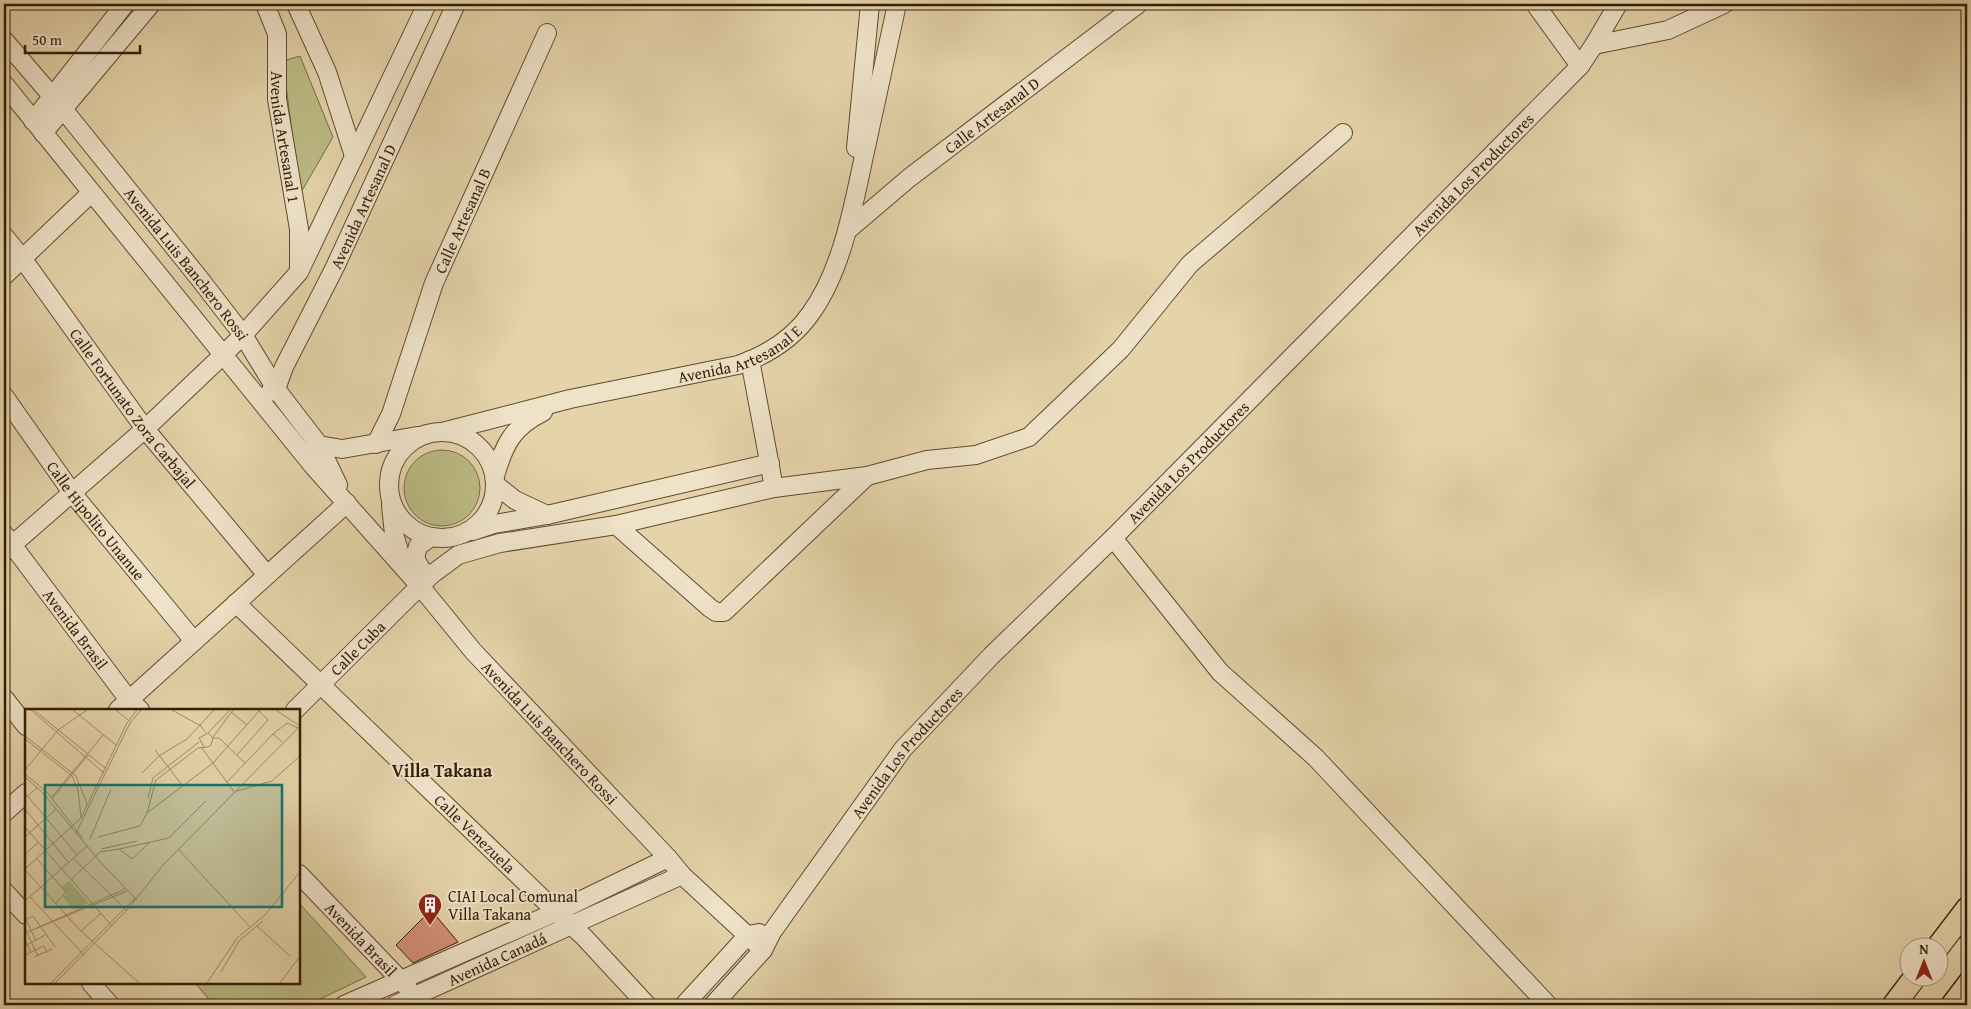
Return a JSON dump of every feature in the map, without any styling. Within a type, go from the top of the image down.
[{"type":"main road","points":[[1946,936],[1967,909]]},
{"type":"main road","points":[[1923,1005],[1967,947]]},
{"type":"main road","points":[[1894,1005],[1908,986]]},
{"type":"street","points":[[38,127],[51,96],[125,4]]},
{"type":"street","points":[[38,127],[63,109],[151,4]]},
{"type":"street","name":"Avenida Artesanal 1","points":[[265,4],[277,34],[277,99],[299,229],[299,272]]},
{"type":"street","points":[[296,4],[326,72],[354,156]]},
{"type":"street","name":"Avenida Artesanal D","points":[[7,544],[73,494],[145,429],[243,336],[299,272],[427,4]]},
{"type":"street","name":"Avenida Artesanal D","points":[[276,389],[284,367],[335,267],[456,4]]},
{"type":"street","name":"Avenida Artesanal E","points":[[848,230],[870,4]]},
{"type":"street","name":"Avenida Artesanal E","points":[[570,398],[725,368],[750,360],[764,354],[788,338],[810,315],[819,302],[848,230],[897,4]]},
{"type":"street","name":"Calle Artesanal D","points":[[848,230],[909,178],[1138,4]]},
{"type":"street","points":[[1535,4],[1580,66]]},
{"type":"street","name":"Avenida Los Productores","points":[[713,1005],[763,950],[772,932],[903,749],[991,656],[1113,538],[1580,66],[1618,4]]},
{"type":"street","points":[[1594,45],[1668,30],[1724,4]]},
{"type":"street","name":"Calle Artesanal B","points":[[376,444],[390,414],[434,283],[547,33]]},
{"type":"street","name":"Avenida Luis Banchero Rossi","points":[[4,40],[63,109],[199,278],[243,336],[276,389],[319,445],[347,503]]},
{"type":"street","name":"Avenida Luis Banchero Rossi","points":[[4,84],[303,454],[362,519],[410,563],[422,571],[425,580],[473,651],[682,875],[763,950]]},
{"type":"street","name":"Calle Cuba","points":[[296,709],[425,580],[458,555],[500,543],[616,525],[774,488],[867,476],[927,460],[976,455],[1029,437],[1121,349],[1190,264],[1343,133]]},
{"type":"street","points":[[4,276],[92,193]]},
{"type":"street","name":"Calle Fortunato Zora Carbajal","points":[[4,236],[22,258],[145,429],[267,575]]},
{"type":"street","points":[[750,360],[774,488]]},
{"type":"street","points":[[258,397],[276,389]]},
{"type":"street","name":"Calle Hipolito Unanue","points":[[4,396],[73,494],[194,641]]},
{"type":"street","points":[[303,454],[319,445],[342,449],[433,433],[570,398]]},
{"type":"street","points":[[465,533],[478,525],[488,513],[494,500],[496,480],[504,447],[526,420],[570,398]]},
{"type":"street","points":[[390,414],[400,439]]},
{"type":"street","points":[[410,563],[394,534],[389,480],[393,465],[400,452],[411,442],[433,433],[457,434],[471,440],[482,449],[491,462],[496,480],[515,500],[547,514]]},
{"type":"street","points":[[362,519],[380,530],[394,534],[448,538],[494,524],[547,514],[770,463]]},
{"type":"street","points":[[616,525],[710,608],[716,612],[724,612],[867,476]]},
{"type":"street","points":[[390,496],[402,520],[412,529],[428,536]]},
{"type":"street","points":[[129,707],[194,641],[347,503]]},
{"type":"street","points":[[410,563],[418,546],[428,536]]},
{"type":"street","points":[[1113,538],[1220,672],[1316,758],[1548,1005]]},
{"type":"street","name":"Avenida Brasil","points":[[7,544],[129,707]]},
{"type":"street","name":"Calle Venezuela","points":[[236,603],[572,926],[647,1005]]},
{"type":"street","points":[[4,698],[25,725]]},
{"type":"street","points":[[4,813],[25,794]]},
{"type":"street","name":"Avenida Canadá","points":[[344,1005],[556,911],[668,858]]},
{"type":"street","name":"Avenida Brasil","points":[[300,875],[419,1001]]},
{"type":"street","name":"Avenida Canadá","points":[[395,1005],[419,1001],[572,926],[682,875]]},
{"type":"street","points":[[4,891],[25,914]]},
{"type":"street","points":[[684,1005],[748,935],[772,932]]},
{"type":"street","points":[[92,984],[110,1005]]},
{"type":"shaded area","points":[[300,56],[333,137],[303,189],[299,190],[283,61]]},
{"type":"shaded area","points":[[450,450],[463,456],[474,467],[480,480],[478,503],[463,520],[450,526],[434,526],[421,520],[406,503],[404,480],[410,467],[427,452]]},
{"type":"shaded area","points":[[300,904],[366,977],[308,1005],[214,1005],[196,984],[300,984]]},
{"type":"building","name":"CIAI Local Comunal Villa Takana","points":[[431,910],[458,942],[413,963],[396,945]]},
{"type":"place","name":"CIAI Local Comunal Villa Takana","points":[[430,926]]},
{"type":"district","name":"Villa Takana","points":[[442,770]]}]
